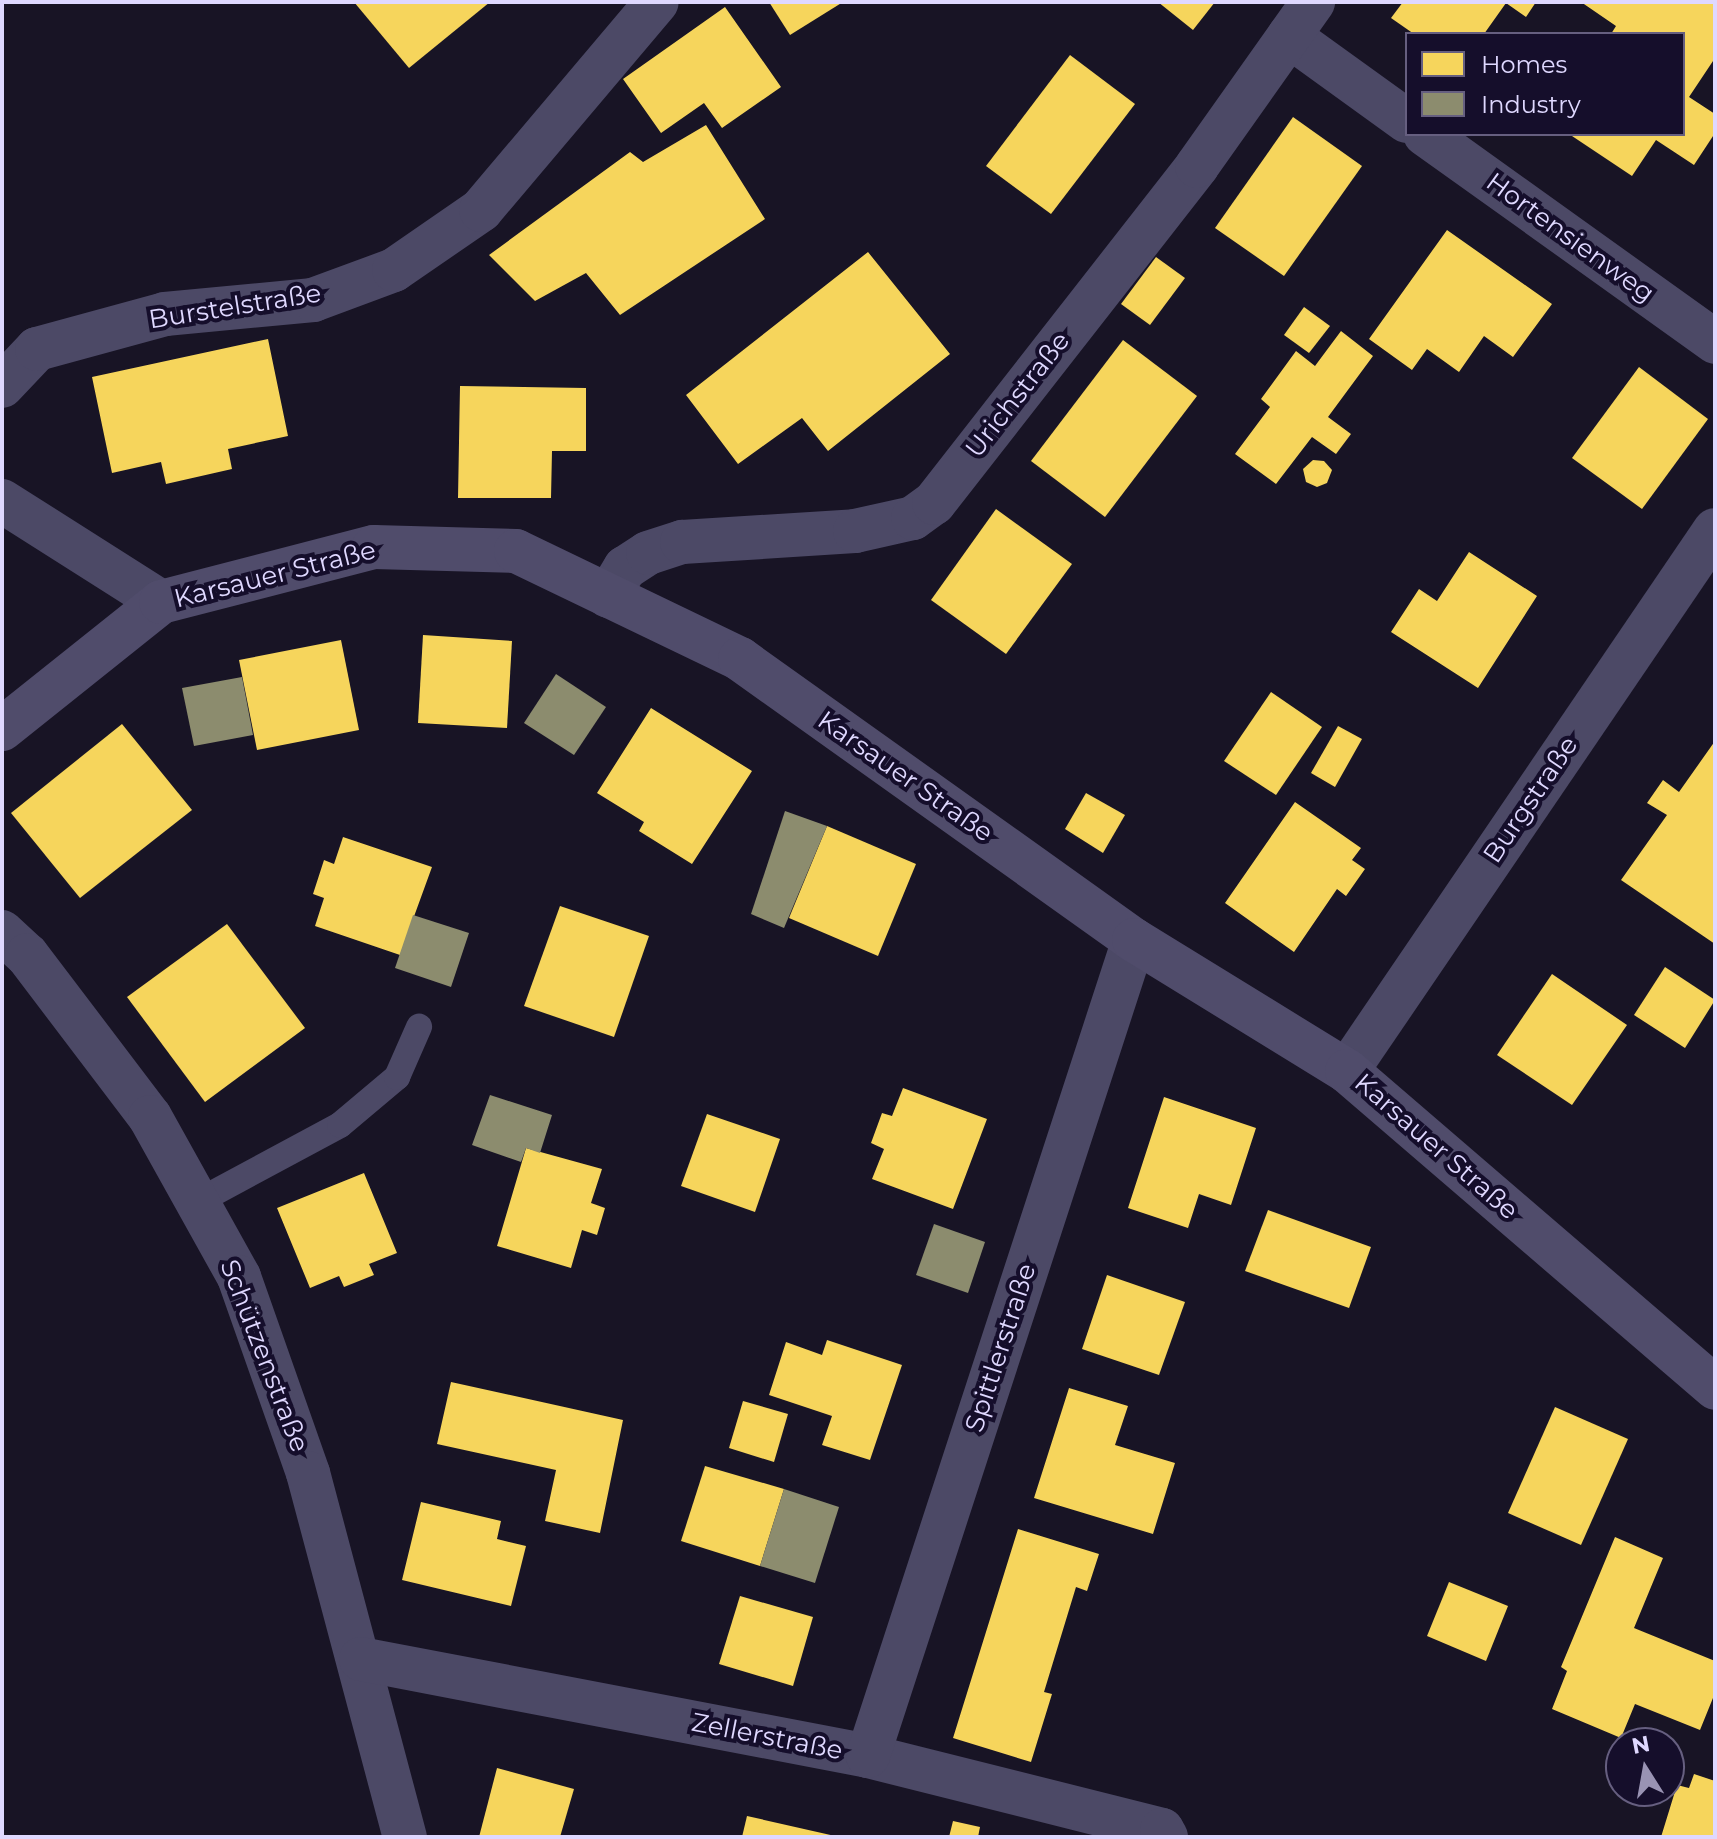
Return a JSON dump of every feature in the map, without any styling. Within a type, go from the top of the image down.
[{"type":"street","name":"Burstelstraße","points":[[2,386],[37,349],[165,314],[313,300],[394,270],[481,210],[657,2]]},
{"type":"street","points":[[1301,19],[1405,119]]},
{"type":"street","name":"Urichstraße","points":[[608,596],[625,568],[648,553],[682,542],[855,531],[913,518],[934,503],[1197,166],[1301,19]]},
{"type":"street","name":"Hortensienweg","points":[[1428,136],[1715,342]]},
{"type":"street","points":[[2,501],[161,602]]},
{"type":"street","name":"Burgstraße","points":[[1347,1071],[1715,530]]},
{"type":"street","name":"Karsauer Straße","points":[[2,729],[161,602],[374,547],[516,551],[740,659],[1134,940],[1347,1071],[1715,1388]]},
{"type":"street","name":"Schützenstraße","points":[[2,932],[27,955],[150,1117],[239,1277],[308,1473],[361,1659],[405,1837]]},
{"type":"street","name":"Spittlerstraße","points":[[868,1756],[1134,940]]},
{"type":"street","name":"Zellerstraße","points":[[361,1659],[868,1756],[1162,1830],[1166,1837]]},
{"type":"lane","points":[[197,1202],[340,1125],[397,1077],[419,1027]]},
{"type":"building: Homes","points":[[354,2],[490,2],[409,68]]},
{"type":"building: Homes","points":[[769,2],[843,2],[790,35]]},
{"type":"building: Homes","points":[[1158,2],[1215,2],[1193,30]]},
{"type":"building: Homes","points":[[1403,2],[1536,2],[1526,17],[1506,3],[1485,32],[1411,32],[1391,18]]},
{"type":"building: Homes","points":[[1581,2],[1715,2],[1715,58],[1689,97],[1715,114],[1715,133],[1694,165],[1656,140],[1632,176],[1572,136],[1685,136],[1685,32],[1612,32],[1616,26]]},
{"type":"building: Homes","points":[[725,7],[781,87],[722,128],[704,103],[661,133],[623,79]]},
{"type":"building: Homes","points":[[1070,55],[1135,104],[1051,214],[986,166]]},
{"type":"building: Homes","points":[[1293,117],[1362,166],[1284,276],[1215,228]]},
{"type":"building: Homes","points":[[706,125],[765,219],[620,315],[586,273],[535,301],[489,255],[630,152],[643,162]]},
{"type":"building: Homes","points":[[1447,230],[1552,304],[1513,357],[1484,336],[1459,372],[1427,349],[1412,370],[1369,339]]},
{"type":"building: Homes","points":[[868,252],[950,354],[828,451],[802,418],[738,464],[686,395]]},
{"type":"building: Homes","points":[[1156,257],[1185,278],[1150,325],[1121,304]]},
{"type":"building: Homes","points":[[1304,307],[1330,326],[1309,353],[1284,335]]},
{"type":"building: Homes","points":[[1341,331],[1373,356],[1328,417],[1351,434],[1336,454],[1312,437],[1276,484],[1235,454],[1270,407],[1261,399],[1296,351],[1315,366]]},
{"type":"building: Homes","points":[[268,339],[288,436],[228,449],[232,469],[166,484],[161,462],[112,473],[92,377]]},
{"type":"building: Homes","points":[[1123,340],[1197,396],[1105,517],[1031,461]]},
{"type":"building: Homes","points":[[1639,367],[1708,419],[1642,509],[1572,458]]},
{"type":"building: Homes","points":[[460,386],[586,388],[586,451],[552,451],[551,498],[458,498]]},
{"type":"building: Homes","points":[[1313,460],[1324,461],[1332,470],[1327,483],[1317,487],[1306,482],[1303,469]]},
{"type":"building: Homes","points":[[996,509],[1072,564],[1006,654],[931,600]]},
{"type":"building: Homes","points":[[1469,552],[1537,596],[1478,688],[1391,632],[1419,589],[1437,601]]},
{"type":"building: Homes","points":[[423,635],[512,641],[507,728],[418,723]]},
{"type":"building: Homes","points":[[341,640],[359,730],[257,750],[239,660]]},
{"type":"building: Homes","points":[[1271,692],[1322,727],[1276,795],[1224,761]]},
{"type":"building: Homes","points":[[651,708],[752,771],[692,864],[639,831],[644,822],[597,793]]},
{"type":"building: Homes","points":[[122,724],[192,810],[80,898],[11,813]]},
{"type":"building: Homes","points":[[1338,726],[1362,739],[1335,787],[1311,773]]},
{"type":"building: Homes","points":[[1715,741],[1715,944],[1621,880],[1667,815],[1647,803],[1663,780],[1679,792]]},
{"type":"building: Homes","points":[[1086,793],[1125,815],[1103,853],[1065,829]]},
{"type":"building: Homes","points":[[1295,802],[1361,848],[1352,860],[1365,869],[1346,896],[1337,889],[1294,952],[1225,903]]},
{"type":"building: Homes","points":[[827,826],[916,864],[878,956],[789,918]]},
{"type":"building: Homes","points":[[343,837],[432,867],[400,955],[315,926],[324,898],[313,894],[324,860],[334,864]]},
{"type":"building: Homes","points":[[560,906],[649,936],[614,1037],[524,1006]]},
{"type":"building: Homes","points":[[227,924],[305,1028],[205,1102],[127,997]]},
{"type":"building: Homes","points":[[1665,967],[1715,1000],[1685,1048],[1634,1015]]},
{"type":"building: Homes","points":[[1552,974],[1627,1025],[1572,1105],[1497,1055]]},
{"type":"building: Homes","points":[[903,1088],[987,1119],[953,1209],[872,1179],[884,1149],[871,1143],[882,1113],[892,1116]]},
{"type":"building: Homes","points":[[1164,1097],[1256,1128],[1231,1205],[1199,1194],[1188,1228],[1128,1208]]},
{"type":"building: Homes","points":[[707,1114],[780,1139],[755,1212],[681,1186]]},
{"type":"building: Homes","points":[[526,1148],[602,1169],[591,1203],[605,1208],[597,1235],[582,1230],[571,1268],[497,1246]]},
{"type":"building: Homes","points":[[364,1173],[397,1253],[369,1264],[374,1275],[344,1287],[339,1276],[310,1288],[277,1208]]},
{"type":"building: Homes","points":[[1268,1210],[1371,1247],[1349,1308],[1245,1271]]},
{"type":"building: Homes","points":[[1107,1275],[1185,1302],[1159,1375],[1082,1349]]},
{"type":"building: Homes","points":[[827,1340],[902,1365],[870,1460],[822,1445],[832,1416],[769,1395],[786,1342],[822,1355]]},
{"type":"building: Homes","points":[[451,1382],[623,1420],[600,1533],[545,1521],[556,1470],[437,1444]]},
{"type":"building: Homes","points":[[1069,1388],[1128,1406],[1115,1445],[1175,1463],[1153,1534],[1034,1498]]},
{"type":"building: Homes","points":[[743,1401],[788,1414],[774,1462],[729,1448]]},
{"type":"building: Homes","points":[[1555,1407],[1628,1439],[1581,1545],[1508,1513]]},
{"type":"building: Homes","points":[[705,1466],[784,1489],[760,1566],[681,1541]]},
{"type":"building: Homes","points":[[421,1502],[501,1521],[497,1539],[526,1546],[511,1606],[402,1580]]},
{"type":"building: Homes","points":[[1018,1529],[1099,1554],[1087,1591],[1076,1587],[1044,1692],[1052,1694],[1031,1762],[953,1738]]},
{"type":"building: Homes","points":[[1615,1537],[1663,1558],[1634,1628],[1715,1661],[1715,1693],[1700,1730],[1635,1704],[1626,1727],[1605,1727],[1605,1731],[1552,1709],[1567,1671],[1561,1667]]},
{"type":"building: Homes","points":[[1449,1582],[1508,1606],[1486,1661],[1427,1636]]},
{"type":"building: Homes","points":[[740,1596],[813,1617],[793,1686],[719,1664]]},
{"type":"building: Homes","points":[[497,1768],[574,1789],[560,1837],[479,1837]]},
{"type":"building: Homes","points":[[1694,1774],[1715,1781],[1715,1837],[1661,1837],[1670,1807],[1685,1807],[1685,1787],[1689,1788]]},
{"type":"building: Homes","points":[[747,1816],[835,1836],[835,1837],[742,1837]]},
{"type":"building: Homes","points":[[953,1821],[980,1827],[978,1837],[949,1837]]},
{"type":"building: Industry","points":[[556,674],[606,707],[574,755],[524,723]]},
{"type":"building: Industry","points":[[242,677],[253,735],[194,746],[182,688]]},
{"type":"building: Industry","points":[[785,811],[827,826],[784,928],[751,914]]},
{"type":"building: Industry","points":[[413,915],[469,933],[451,987],[395,968]]},
{"type":"building: Industry","points":[[490,1095],[552,1115],[540,1153],[526,1148],[521,1162],[472,1145]]},
{"type":"building: Industry","points":[[934,1224],[985,1242],[968,1293],[916,1275]]},
{"type":"building: Industry","points":[[784,1489],[839,1507],[815,1583],[760,1566]]}]
